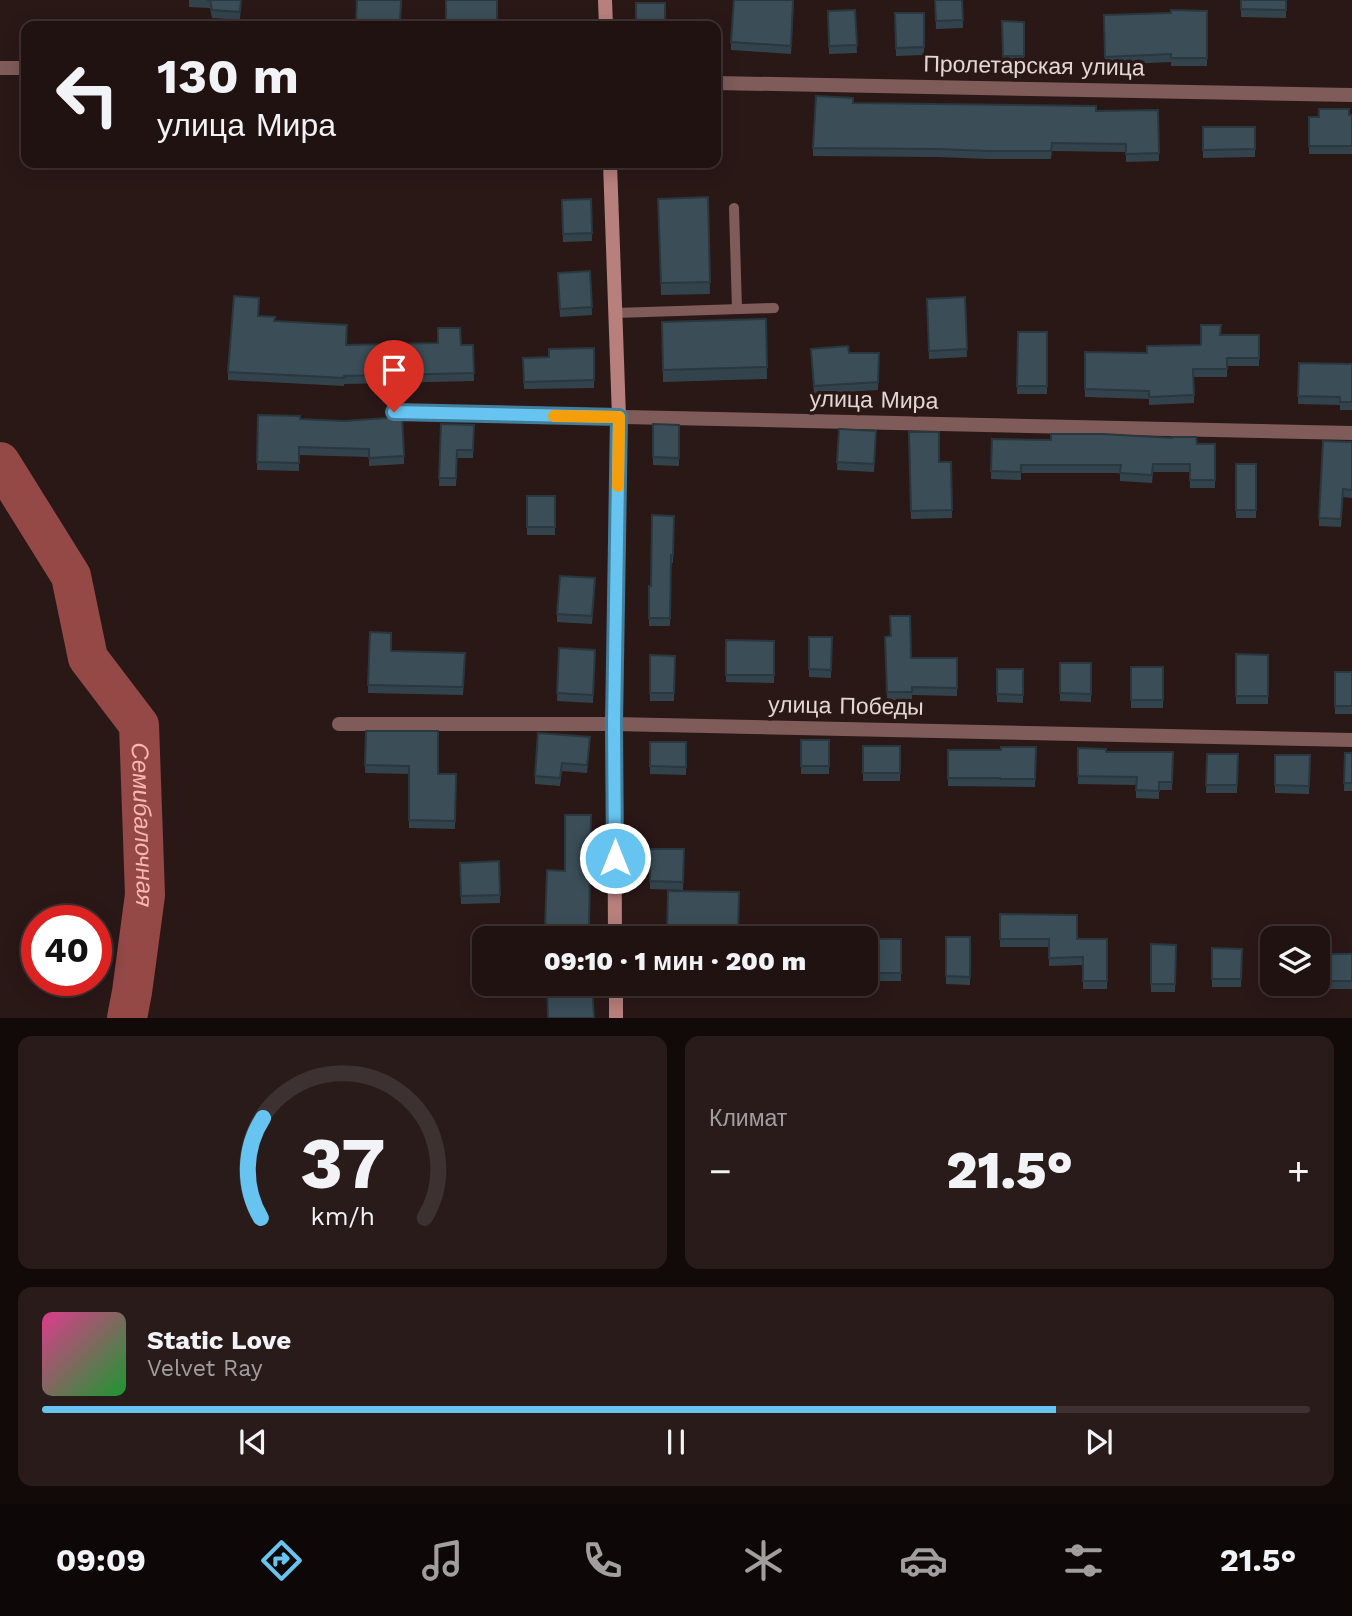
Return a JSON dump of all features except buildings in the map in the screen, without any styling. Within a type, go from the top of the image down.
[{"type":"street","points":[[605,0],[606,21]]},
{"type":"street","points":[[0,68],[21,68]]},
{"type":"street","name":"Пролетарская улица","points":[[721,83],[1352,95]]},
{"type":"street","points":[[610,168],[619,417],[614,724],[615,926]]},
{"type":"street","name":"улица Мира","points":[[394,412],[1352,433]]},
{"type":"street","name":"улица Победы","points":[[339,724],[614,724],[1352,740]]},
{"type":"street","points":[[616,996],[616,1017]]},
{"type":"lane","points":[[734,208],[737,309]]},
{"type":"lane","points":[[615,313],[774,308]]},
{"type":"waterway","name":"Семибалочная","points":[[0,462],[71,576],[88,658],[139,725],[145,895],[127,1018]]},
{"type":"slow traffic","points":[[554,416],[619,417],[618,486]]},
{"type":"route","points":[[394,412],[619,417],[614,724],[615,858]]}]
